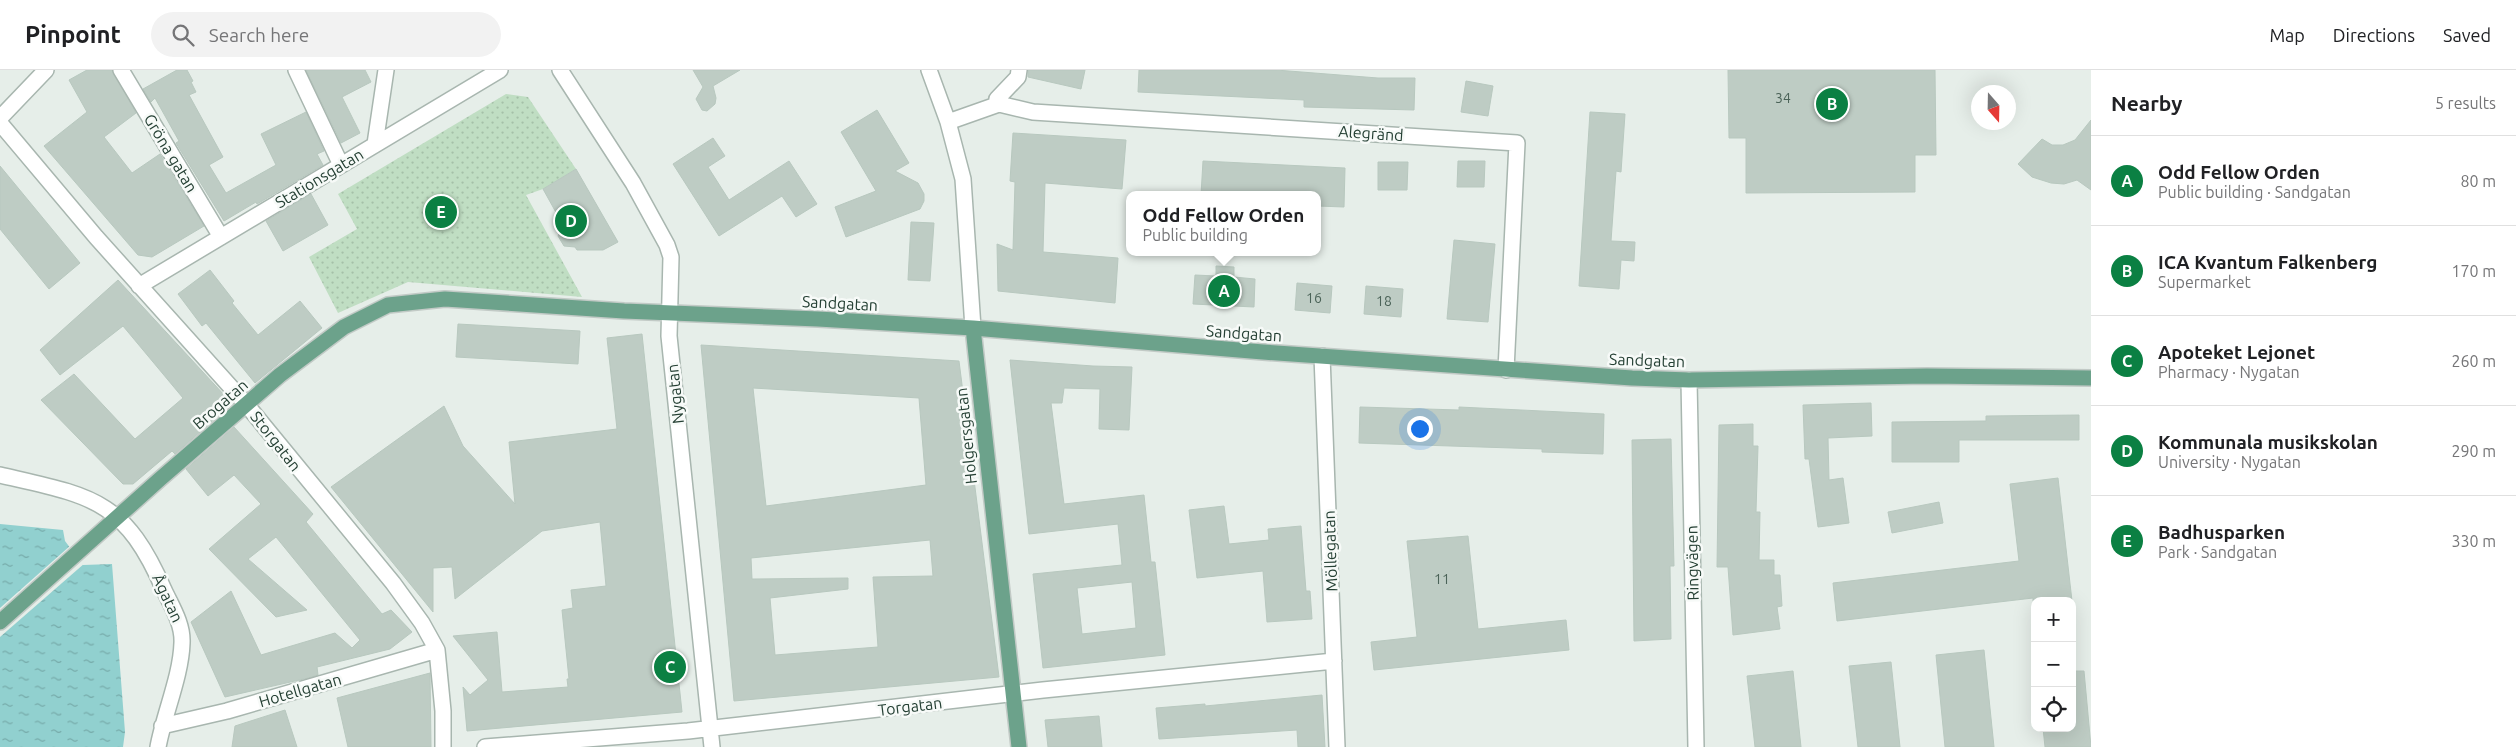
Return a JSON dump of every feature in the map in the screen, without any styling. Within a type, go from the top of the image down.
[{"type":"main road","name":"Sandgatan","points":[[395,304],[444,299],[669,313],[973,328],[1506,370],[1689,380],[1918,376],[2091,378]]},
{"type":"main road","name":"Brogatan","points":[[0,622],[246,404],[344,327],[388,305],[395,304]]},
{"type":"main road","name":"Holgersgatan","points":[[973,328],[1019,747]]},
{"type":"street","points":[[0,118],[46,70]]},
{"type":"street","name":"Gröna gatan","points":[[121,70],[221,237]]},
{"type":"street","points":[[296,70],[341,165]]},
{"type":"street","points":[[375,144],[386,70]]},
{"type":"street","name":"Stationsgatan","points":[[138,286],[500,70]]},
{"type":"street","name":"Nygatan","points":[[560,70],[633,183],[667,245],[671,257],[669,336],[712,747]]},
{"type":"street","name":"Holgersgatan","points":[[929,70],[948,122],[963,179],[973,328]]},
{"type":"street","points":[[948,122],[999,104],[997,99],[1018,77],[1019,70]]},
{"type":"street","name":"Alegränd","points":[[999,104],[1033,112],[1517,143],[1506,370]]},
{"type":"street","name":"Storgatan","points":[[0,123],[138,286],[246,404],[393,583],[422,623],[437,650],[444,747]]},
{"type":"street","name":"Möllegatan","points":[[1322,356],[1337,747]]},
{"type":"street","name":"Ringvägen","points":[[1689,380],[1696,747]]},
{"type":"street","name":"Ågatan","points":[[0,475],[73,492],[95,500],[118,517],[137,537],[156,572],[182,629],[180,662],[158,747]]},
{"type":"street","name":"Hotellgatan","points":[[162,726],[236,708],[437,650]]},
{"type":"street","name":"Torgatan","points":[[485,747],[710,728],[1334,661]]},
{"type":"green space","points":[[506,94],[528,97],[576,169],[543,189],[526,195],[582,297],[408,282],[338,313],[309,257],[357,229],[338,194]]},
{"type":"water","points":[[0,524],[63,530],[65,541],[83,565],[112,564],[125,732],[123,747],[0,747]]},
{"type":"pier","points":[[71,545],[85,563],[0,637],[0,608]]},
{"type":"building","points":[[87,70],[112,70],[136,113],[104,137],[132,173],[160,154],[204,226],[152,257],[138,255],[44,146],[87,112],[69,80]]},
{"type":"building","points":[[177,70],[187,70],[193,81],[191,82],[196,92],[189,95],[223,157],[209,165],[226,193],[276,165],[261,134],[306,112],[324,151],[317,154],[323,165],[224,221],[176,143],[179,141],[155,98],[151,102],[143,89]]},
{"type":"building","points":[[306,70],[365,70],[371,82],[342,97],[360,133],[341,143]]},
{"type":"building","points":[[693,70],[740,70],[713,86],[716,98],[715,104],[707,111],[702,110],[696,99],[703,87]]},
{"type":"building","points":[[1028,70],[1085,70],[1081,89],[1028,77]]},
{"type":"building","points":[[1139,70],[1276,70],[1378,78],[1415,78],[1414,110],[1304,107],[1304,100],[1138,92]]},
{"type":"building","points":[[1728,70],[1935,70],[1936,155],[1915,155],[1915,192],[1746,193],[1746,138],[1729,138]]},
{"type":"building","points":[[1466,81],[1493,86],[1488,116],[1461,112]]},
{"type":"building","points":[[877,110],[909,163],[895,171],[918,183],[924,194],[924,201],[920,209],[846,237],[835,207],[876,191],[841,132]]},
{"type":"building","points":[[1590,112],[1625,114],[1621,172],[1616,171],[1611,241],[1635,242],[1634,261],[1621,260],[1619,289],[1579,286]]},
{"type":"building","points":[[2091,120],[2091,190],[2077,180],[2064,184],[2051,183],[2032,177],[2018,164],[2042,139],[2052,145],[2063,145],[2075,140]]},
{"type":"building","points":[[1013,133],[1126,140],[1122,189],[1045,183],[1043,252],[1118,258],[1115,303],[998,291],[997,244],[1013,250],[1015,182],[1010,181]]},
{"type":"building","points":[[713,138],[725,156],[708,167],[729,200],[789,161],[817,204],[796,217],[782,196],[719,236],[673,164]]},
{"type":"building","points":[[1203,161],[1345,168],[1344,207],[1321,206],[1321,191],[1201,191]]},
{"type":"building","points":[[1458,161],[1485,161],[1484,187],[1457,187]]},
{"type":"building","points":[[1378,162],[1408,162],[1407,190],[1378,190]]},
{"type":"building","points":[[0,166],[80,263],[49,289],[0,229]]},
{"type":"building","points":[[576,169],[618,242],[603,250],[577,250],[575,247],[564,246],[558,236],[563,225],[543,189]]},
{"type":"building","points":[[311,194],[328,225],[283,251],[266,221]]},
{"type":"building","points":[[911,222],[934,223],[930,281],[908,280]]},
{"type":"building","points":[[1454,240],[1495,244],[1488,322],[1447,319]]},
{"type":"building","points":[[1216,266],[1234,267],[1234,277],[1255,279],[1254,307],[1193,304],[1195,275],[1216,276]]},
{"type":"building","points":[[210,270],[234,301],[232,303],[258,335],[300,301],[322,328],[255,383],[206,323],[202,326],[178,294]]},
{"type":"building","points":[[118,280],[226,397],[226,409],[175,454],[172,451],[133,484],[123,484],[41,400],[74,374],[135,439],[183,398],[123,326],[60,375],[40,350]]},
{"type":"building","points":[[1297,283],[1332,286],[1330,313],[1295,310]]},
{"type":"building","points":[[1366,286],[1403,289],[1401,317],[1364,314]]},
{"type":"building","points":[[458,324],[580,331],[578,364],[456,357]]},
{"type":"building","points":[[642,334],[682,712],[467,731],[463,687],[470,695],[488,680],[453,636],[497,632],[502,692],[568,687],[567,679],[569,679],[562,610],[573,608],[571,590],[606,586],[600,522],[542,531],[455,599],[452,567],[433,568],[433,612],[331,487],[444,406],[463,446],[515,504],[509,442],[617,429],[607,338]]},
{"type":"building","points":[[701,345],[959,361],[999,677],[734,701]],"holes":[[[753,388],[919,398],[926,485],[766,506]],[[930,540],[933,576],[873,577],[878,647],[775,655],[770,598],[848,589],[848,578],[752,579],[751,558]]]},
{"type":"building","points":[[1010,360],[1132,367],[1129,430],[1099,429],[1100,389],[1064,388],[1062,403],[1051,403],[1064,504],[1144,495],[1151,562],[1155,562],[1165,655],[1043,668],[1033,574],[1122,565],[1118,524],[1029,534]],"holes":[[[1132,582],[1136,628],[1082,634],[1077,588]]]},
{"type":"building","points":[[1871,403],[1872,436],[1828,438],[1829,480],[1843,478],[1849,523],[1818,527],[1809,459],[1805,459],[1803,405]]},
{"type":"building","points":[[1360,407],[1459,410],[1459,407],[1604,414],[1603,454],[1542,452],[1542,449],[1359,443]]},
{"type":"building","points":[[2079,415],[2079,440],[1959,440],[1959,462],[1892,462],[1892,422],[1986,421],[1986,416]]},
{"type":"building","points":[[1753,424],[1753,446],[1758,446],[1756,512],[1760,512],[1759,560],[1774,560],[1774,575],[1780,575],[1782,606],[1777,607],[1780,629],[1733,635],[1728,567],[1717,567],[1719,425]]},
{"type":"building","points":[[234,427],[313,514],[306,522],[382,614],[391,610],[412,632],[390,649],[317,667],[318,675],[225,697],[191,622],[231,591],[261,655],[335,633],[352,648],[360,640],[276,537],[248,559],[307,610],[276,617],[209,549],[261,504],[234,475],[208,496],[186,469]]},
{"type":"building","points":[[1671,439],[1674,566],[1670,566],[1671,639],[1634,641],[1632,440]]},
{"type":"building","points":[[2058,478],[2072,597],[2031,597],[1837,621],[1833,583],[2019,561],[2010,484]]},
{"type":"building","points":[[1939,502],[1943,523],[1892,533],[1888,512]]},
{"type":"building","points":[[1224,506],[1229,544],[1269,540],[1268,529],[1301,526],[1306,591],[1310,591],[1312,619],[1267,622],[1263,571],[1197,578],[1189,510]]},
{"type":"building","points":[[1468,536],[1478,629],[1566,620],[1569,650],[1374,670],[1371,642],[1417,637],[1407,541]]},
{"type":"building","points":[[1984,650],[1994,747],[1945,747],[1936,655]]},
{"type":"building","points":[[1891,662],[1900,747],[1858,747],[1849,666]]},
{"type":"building","points":[[1793,671],[1801,747],[1755,747],[1747,676]]},
{"type":"building","points":[[2076,671],[2084,671],[2091,747],[2045,747],[2043,732],[2076,732]]},
{"type":"building","points":[[430,673],[431,747],[348,747],[337,698]]},
{"type":"building","points":[[1322,695],[1325,747],[1298,747],[1297,730],[1159,739],[1156,708],[1205,704],[1205,706]]},
{"type":"building","points":[[285,710],[297,747],[232,747],[235,726]]},
{"type":"building","points":[[1099,716],[1102,747],[1048,747],[1045,720]]},
{"type":"place","name":"ICA Kvantum Falkenberg","points":[[1832,104]]},
{"type":"place","name":"Badhusparken","points":[[441,212]]},
{"type":"place","name":"Kommunala musikskolan","points":[[571,221]]},
{"type":"place","name":"Odd Fellow Orden","points":[[1224,291]]},
{"type":"place","name":"Apoteket Lejonet","points":[[670,667]]}]
